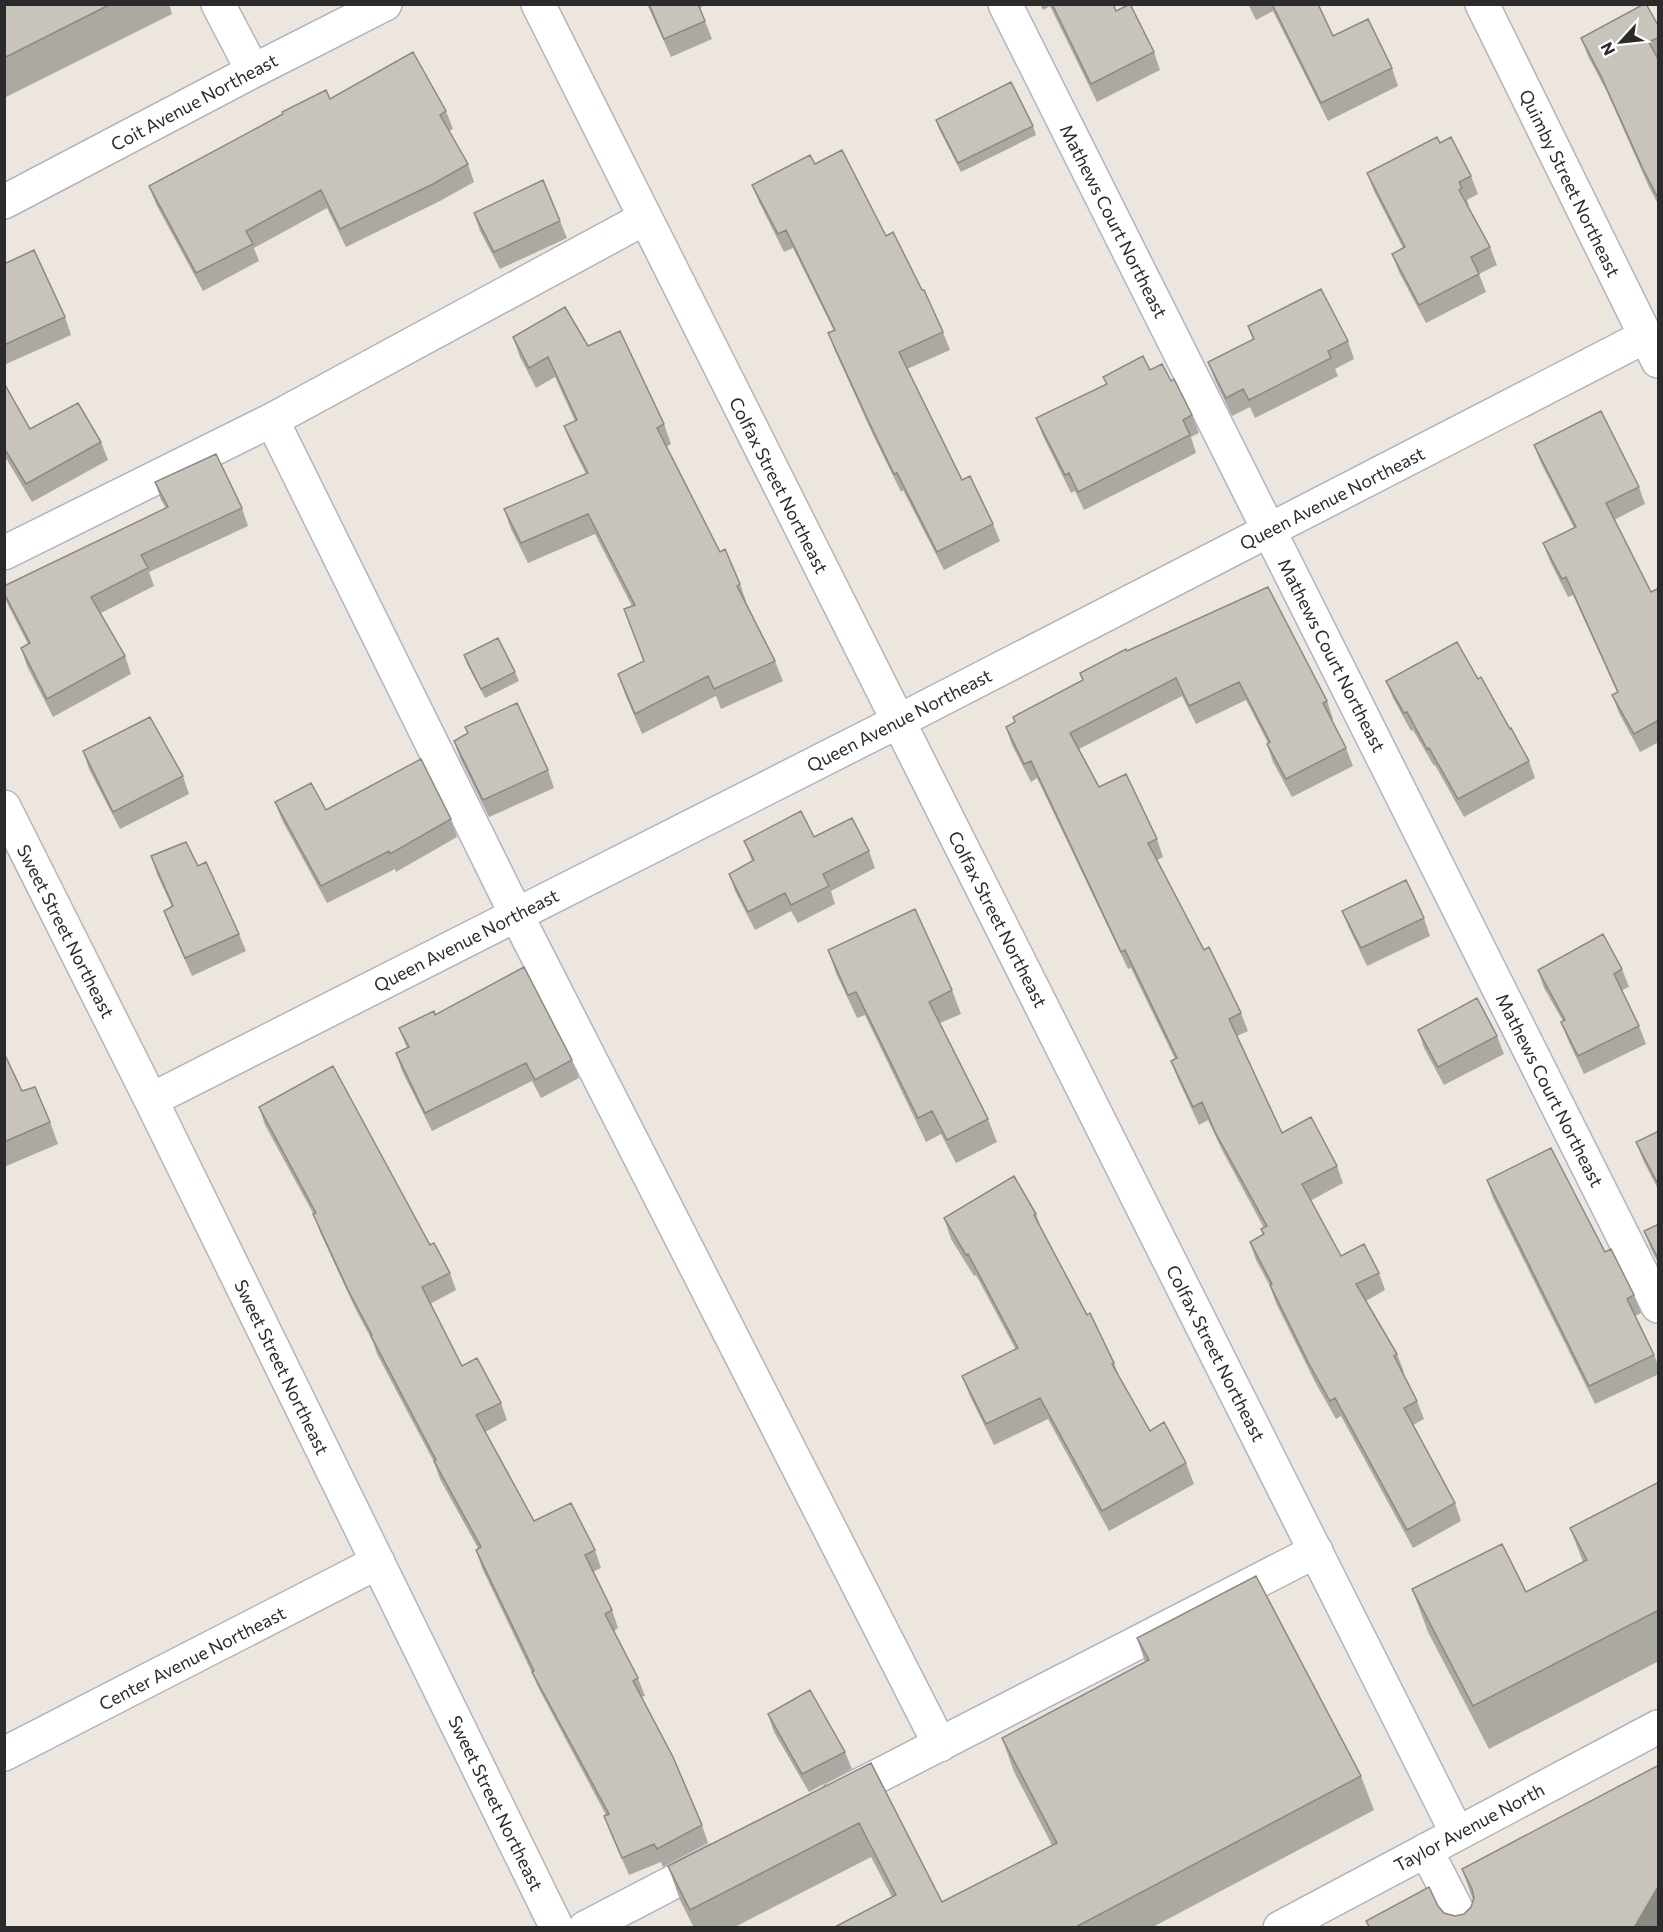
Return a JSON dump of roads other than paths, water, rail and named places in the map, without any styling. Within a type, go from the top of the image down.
[{"type":"street","points":[[218,4],[253,71]]},
{"type":"street","name":"Coit Avenue Northeast","points":[[4,202],[385,4]]},
{"type":"street","name":"Colfax Street Northeast","points":[[538,4],[1457,1833]]},
{"type":"street","name":"Mathews Court Northeast","points":[[1005,4],[1659,1306]]},
{"type":"street","name":"Quimby Street Northeast","points":[[1482,4],[1652,348]]},
{"type":"street","points":[[4,553],[272,420],[645,218]]},
{"type":"street","name":"Queen Avenue Northeast","points":[[151,1100],[1269,530],[1652,348]]},
{"type":"street","points":[[272,420],[516,914],[940,1744]]},
{"type":"street","name":"Sweet Street Northeast","points":[[4,807],[151,1100],[556,1928]]},
{"type":"street","points":[[814,1809],[1316,1551]]},
{"type":"street","name":"Center Avenue Northeast","points":[[4,1754],[378,1562]]},
{"type":"street","name":"Taylor Avenue North","points":[[1280,1928],[1659,1726]]},
{"type":"street","points":[[585,1928],[740,1847]]},
{"type":"street","points":[[1426,1850],[1466,1928]]}]
